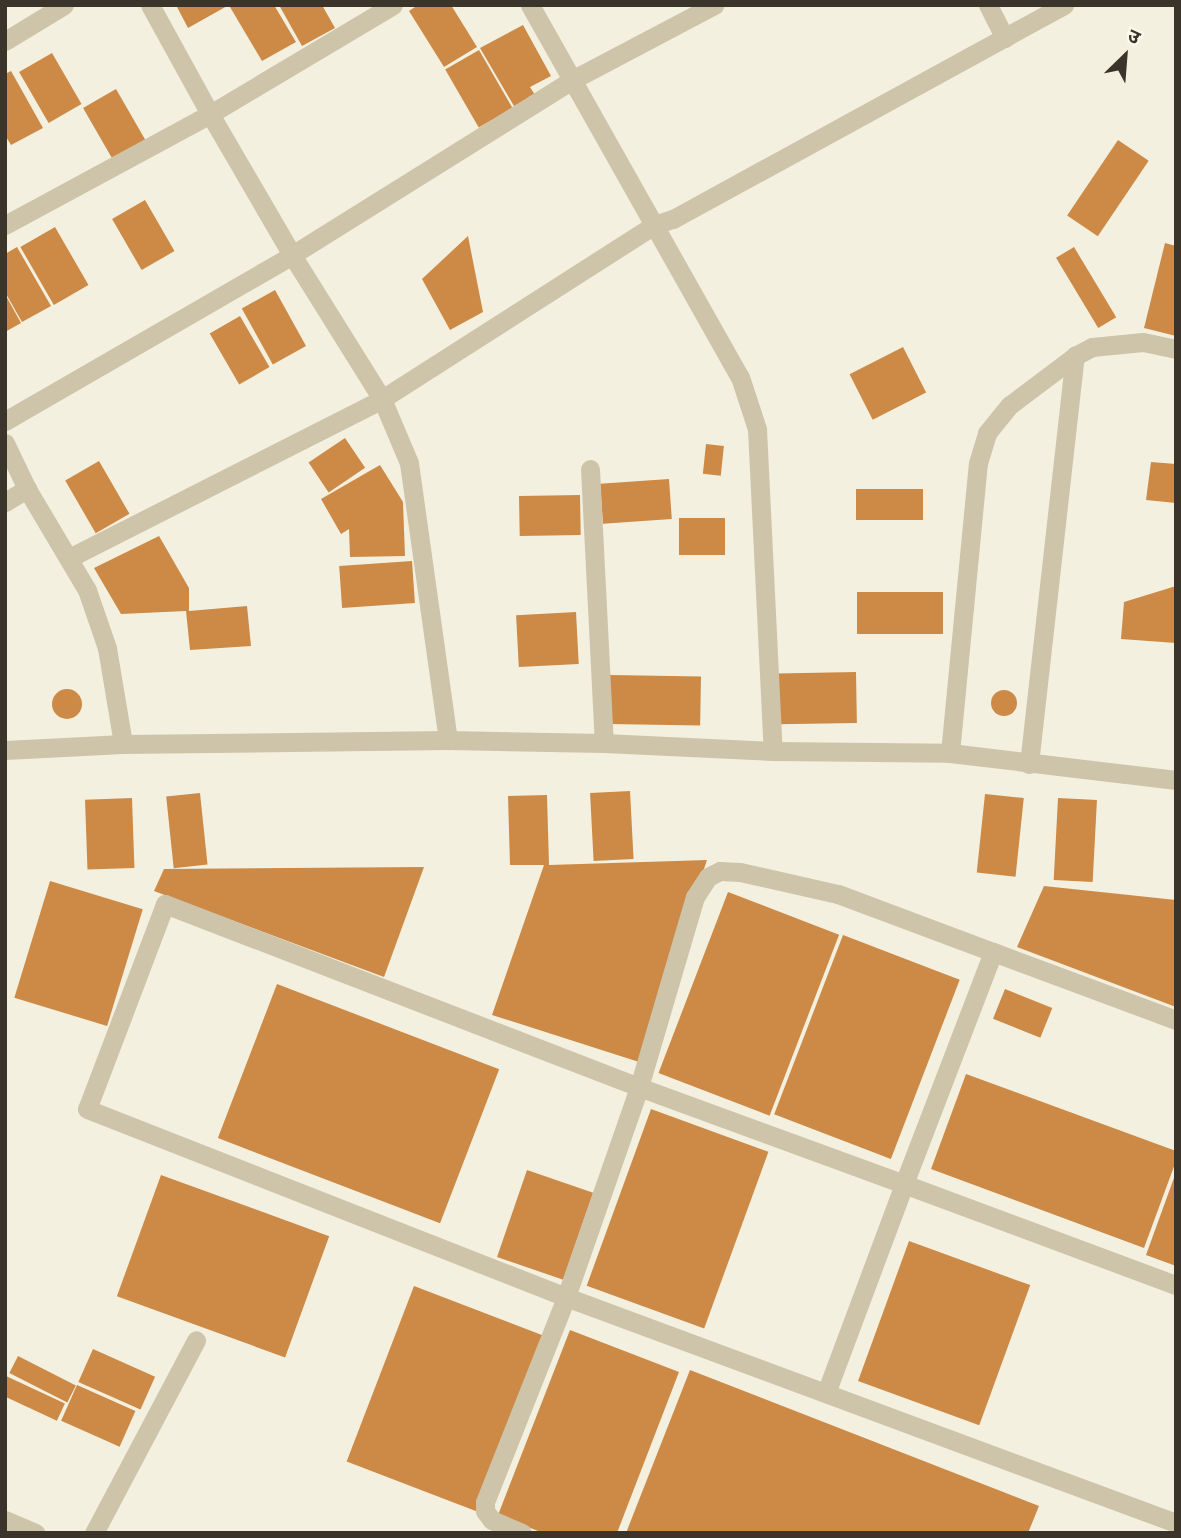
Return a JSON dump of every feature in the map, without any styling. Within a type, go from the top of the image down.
[{"type":"street","points":[[5,41],[64,5]]},
{"type":"street","points":[[150,5],[292,255],[382,399],[409,463],[448,740]]},
{"type":"street","points":[[5,225],[210,114],[393,5]]},
{"type":"street","points":[[530,5],[740,377],[757,429],[773,751]]},
{"type":"street","points":[[5,421],[292,255],[572,80],[714,5]]},
{"type":"street","points":[[988,5],[1005,38]]},
{"type":"street","points":[[69,558],[382,399],[654,225],[673,219],[1065,5]]},
{"type":"street","points":[[950,753],[978,463],[987,433],[1010,405],[1074,356],[1092,347],[1143,342],[1176,349]]},
{"type":"street","points":[[1029,764],[1074,356]]},
{"type":"street","points":[[5,443],[27,489],[87,590],[107,648],[123,744]]},
{"type":"street","points":[[590,470],[604,743]]},
{"type":"street","points":[[5,502],[27,489]]},
{"type":"street","points":[[5,750],[123,744],[448,740],[604,743],[773,751],[950,753],[1176,780]]},
{"type":"street","points":[[522,1533],[492,1520],[485,1511],[485,1502],[566,1297],[639,1087],[695,897],[708,877],[720,872],[740,872],[838,894],[1176,1020]]},
{"type":"street","points":[[1176,1285],[639,1087],[164,904],[87,1109],[566,1297],[1176,1523]]},
{"type":"street","points":[[825,1393],[993,952]]},
{"type":"street","points":[[94,1533],[196,1340]]},
{"type":"street","points":[[5,1520],[35,1533]]},
{"type":"building","points":[[176,5],[229,5],[188,28]]},
{"type":"building","points":[[274,5],[296,42],[262,61],[230,7]]},
{"type":"building","points":[[279,5],[322,5],[335,28],[302,46]]},
{"type":"building","points":[[418,5],[451,5],[477,47],[444,67],[409,11]]},
{"type":"building","points":[[523,25],[551,76],[530,87],[535,95],[514,106],[480,48]]},
{"type":"building","points":[[479,50],[512,108],[479,128],[445,70]]},
{"type":"building","points":[[52,53],[82,104],[49,123],[19,72]]},
{"type":"building","points":[[11,71],[43,128],[11,145],[5,135],[5,74]]},
{"type":"building","points":[[116,89],[149,146],[116,165],[83,108]]},
{"type":"building","points":[[1118,140],[1149,161],[1098,236],[1067,215]]},
{"type":"building","points":[[145,200],[174,251],[142,270],[112,219]]},
{"type":"building","points":[[55,227],[89,285],[54,305],[20,247]]},
{"type":"building","points":[[468,236],[483,312],[450,330],[422,279]]},
{"type":"building","points":[[1165,243],[1176,246],[1176,336],[1144,328]]},
{"type":"building","points":[[17,247],[51,306],[22,322],[5,292],[5,254]]},
{"type":"building","points":[[1074,247],[1116,317],[1098,328],[1056,258]]},
{"type":"building","points":[[275,290],[306,346],[273,364],[242,308]]},
{"type":"building","points":[[5,294],[21,323],[5,332]]},
{"type":"building","points":[[240,316],[270,367],[239,385],[210,334]]},
{"type":"building","points":[[903,347],[926,392],[873,420],[850,374]]},
{"type":"building","points":[[345,438],[365,468],[329,492],[309,463]]},
{"type":"building","points":[[706,444],[724,446],[721,476],[703,474]]},
{"type":"building","points":[[99,461],[130,514],[96,533],[65,480]]},
{"type":"building","points":[[1151,462],[1176,464],[1176,503],[1146,500]]},
{"type":"building","points":[[380,465],[403,502],[405,556],[350,557],[349,529],[341,534],[321,499]]},
{"type":"building","points":[[669,479],[672,519],[603,524],[600,484]]},
{"type":"building","points":[[856,489],[923,489],[923,520],[856,520]]},
{"type":"building","points":[[580,495],[581,535],[520,536],[519,496]]},
{"type":"building","points":[[679,518],[725,518],[725,555],[679,555]]},
{"type":"building","points":[[159,536],[189,588],[189,611],[247,606],[251,646],[190,650],[186,611],[121,614],[94,568]]},
{"type":"building","points":[[412,561],[415,603],[342,608],[339,566]]},
{"type":"building","points":[[1176,586],[1176,643],[1121,639],[1124,602]]},
{"type":"building","points":[[857,592],[943,592],[943,634],[857,634]]},
{"type":"building","points":[[576,612],[579,664],[519,667],[516,615]]},
{"type":"building","points":[[856,672],[857,723],[778,724],[777,673]]},
{"type":"building","points":[[610,675],[701,677],[700,726],[609,724]]},
{"type":"building","points":[[67,689],[73,690],[81,698],[81,710],[73,718],[67,719],[61,718],[53,710],[52,704],[53,698],[61,690]]},
{"type":"building","points":[[1004,690],[1013,694],[1017,703],[1013,712],[1004,716],[995,712],[991,703],[995,694]]},
{"type":"building","points":[[630,791],[634,859],[594,861],[590,793]]},
{"type":"building","points":[[200,793],[208,865],[174,868],[166,797]]},
{"type":"building","points":[[985,794],[1024,798],[1016,877],[977,873]]},
{"type":"building","points":[[547,795],[549,865],[707,860],[639,1062],[492,1015],[544,865],[510,865],[508,796]]},
{"type":"building","points":[[132,798],[134,868],[87,870],[85,800]]},
{"type":"building","points":[[1058,798],[1097,800],[1093,882],[1054,880]]},
{"type":"building","points":[[424,867],[384,977],[154,891],[164,869]]},
{"type":"building","points":[[50,881],[143,909],[107,1026],[14,998]]},
{"type":"building","points":[[1044,886],[1176,900],[1176,1007],[1017,947]]},
{"type":"building","points":[[728,892],[839,935],[770,1116],[658,1073]]},
{"type":"building","points":[[843,935],[960,980],[891,1159],[774,1114]]},
{"type":"building","points":[[277,984],[499,1069],[440,1223],[218,1138]]},
{"type":"building","points":[[1005,989],[1052,1008],[1040,1038],[993,1019]]},
{"type":"building","points":[[966,1074],[1176,1151],[1176,1161],[1144,1248],[931,1169]]},
{"type":"building","points":[[651,1109],[768,1152],[704,1328],[587,1286]]},
{"type":"building","points":[[527,1170],[593,1193],[563,1280],[497,1257]]},
{"type":"building","points":[[161,1175],[329,1236],[285,1357],[117,1296]]},
{"type":"building","points":[[1176,1175],[1176,1266],[1146,1255]]},
{"type":"building","points":[[909,1241],[1030,1285],[979,1425],[858,1381]]},
{"type":"building","points":[[414,1286],[544,1336],[476,1511],[347,1462]]},
{"type":"building","points":[[570,1330],[679,1372],[617,1533],[543,1533],[498,1515]]},
{"type":"building","points":[[93,1349],[155,1377],[140,1410],[78,1382]]},
{"type":"building","points":[[18,1356],[76,1386],[67,1402],[9,1373]]},
{"type":"building","points":[[690,1370],[1039,1506],[1028,1533],[626,1533]]},
{"type":"building","points":[[6,1376],[65,1403],[57,1421],[5,1396]]},
{"type":"building","points":[[77,1385],[135,1411],[120,1447],[61,1421]]}]
